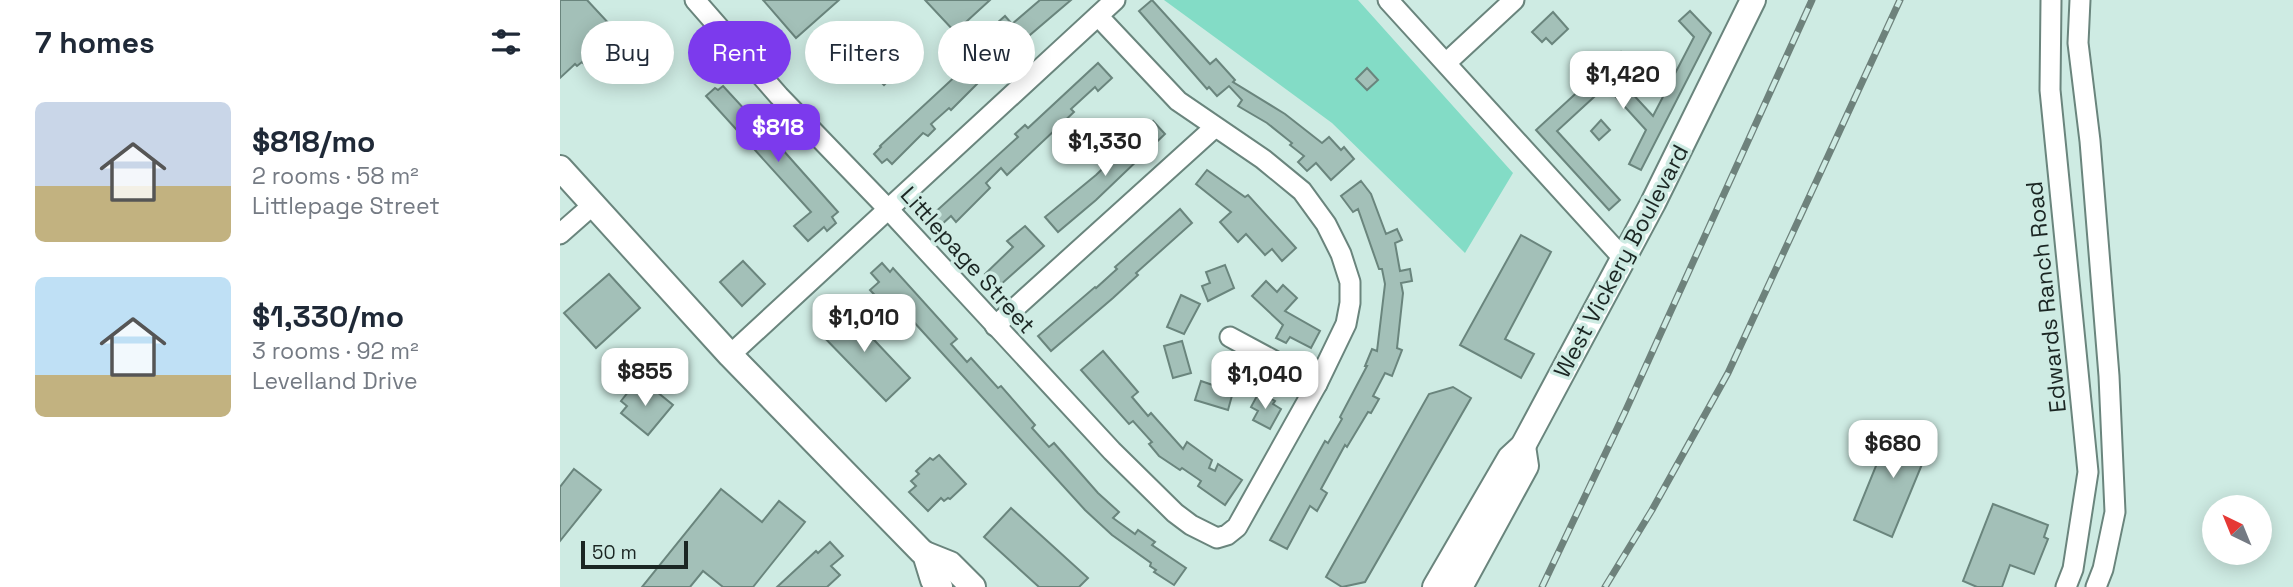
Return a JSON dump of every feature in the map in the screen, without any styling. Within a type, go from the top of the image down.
[{"type":"main road","name":"West Vickery Boulevard","points":[[1435,587],[1510,458],[1523,446],[1659,191],[1754,0]]},
{"type":"main road","points":[[560,168],[730,355],[925,554],[950,564],[973,587]]},
{"type":"main road","name":"West Vickery Boulevard","points":[[1460,587],[1526,466],[1523,446]]},
{"type":"main road","points":[[925,554],[933,580],[940,587]]},
{"type":"street","name":"Littlepage Street","points":[[695,0],[779,96],[889,210],[1112,452],[1191,525],[1217,538],[1227,535],[1237,527],[1317,384]]},
{"type":"street","points":[[730,355],[1115,0]]},
{"type":"street","points":[[1388,0],[1622,257]]},
{"type":"street","points":[[1446,63],[1514,0]]},
{"type":"street","name":"Edwards Ranch Road","points":[[2051,0],[2050,90],[2088,472],[2073,569],[2066,587]]},
{"type":"street","points":[[2080,0],[2078,43],[2090,141],[2110,406],[2115,512],[2103,569],[2096,587]]},
{"type":"street","points":[[1098,16],[1178,101],[1263,159],[1301,191],[1326,224],[1341,254],[1350,282],[1350,303],[1346,324],[1317,384],[1230,337]]},
{"type":"street","points":[[995,327],[1214,128]]},
{"type":"street","points":[[560,234],[594,204]]},
{"type":"street","points":[[2082,410],[2110,406]]},
{"type":"green space","points":[[1164,0],[1358,0],[1513,173],[1465,253],[1332,123]]},
{"type":"building","points":[[560,0],[587,0],[606,21],[581,21],[581,63],[577,66],[575,64],[560,78]]},
{"type":"building","points":[[763,0],[839,0],[815,21],[805,21],[805,30],[796,38],[791,32],[791,21],[781,21]]},
{"type":"building","points":[[925,0],[990,0],[967,21],[945,21]]},
{"type":"building","points":[[1040,0],[1071,0],[1035,31],[1035,21],[1016,21]]},
{"type":"building","points":[[1152,0],[1210,64],[1216,59],[1235,80],[1233,82],[1285,114],[1322,143],[1329,137],[1341,150],[1344,147],[1354,159],[1331,180],[1316,163],[1307,171],[1298,162],[1304,156],[1267,123],[1238,106],[1242,100],[1229,86],[1217,96],[1209,87],[1207,89],[1139,11]]},
{"type":"building","points":[[1690,11],[1711,33],[1641,170],[1629,164],[1646,130],[1606,86],[1557,131],[1620,200],[1609,210],[1536,130],[1621,52],[1631,63],[1616,76],[1653,116],[1694,37],[1679,21]]},
{"type":"building","points":[[1553,12],[1568,29],[1552,44],[1546,38],[1542,42],[1532,32]]},
{"type":"building","points":[[1098,63],[1112,78],[1098,91],[1095,87],[1071,109],[1074,112],[1007,175],[1001,168],[986,183],[990,188],[956,222],[951,216],[941,225],[932,215],[1018,137],[1015,134],[1025,125],[1028,128]]},
{"type":"building","points":[[1367,68],[1378,80],[1367,90],[1356,79]]},
{"type":"building","points":[[947,84],[977,84],[951,110],[949,108],[931,124],[935,129],[928,136],[923,133],[892,164],[887,159],[882,163],[874,154]]},
{"type":"building","points":[[723,86],[746,111],[749,109],[762,122],[756,128],[765,138],[774,140],[838,212],[832,217],[836,223],[827,231],[824,227],[808,241],[794,226],[811,212],[706,96],[715,88],[718,90]]},
{"type":"building","points":[[1601,120],[1610,130],[1599,140],[1591,131]]},
{"type":"building","points":[[1153,121],[1165,134],[1058,232],[1045,217],[1096,175]]},
{"type":"building","points":[[1207,170],[1245,197],[1248,195],[1296,248],[1282,261],[1272,249],[1265,255],[1246,234],[1238,242],[1220,222],[1231,212],[1196,184]]},
{"type":"building","points":[[1361,181],[1371,194],[1386,234],[1397,229],[1402,240],[1395,243],[1400,271],[1410,269],[1412,281],[1401,283],[1403,293],[1397,348],[1402,350],[1392,376],[1385,373],[1373,396],[1379,399],[1371,413],[1368,412],[1347,447],[1345,445],[1321,489],[1327,493],[1317,511],[1310,506],[1287,549],[1270,540],[1325,441],[1328,443],[1342,419],[1340,417],[1367,366],[1372,349],[1377,351],[1385,284],[1382,269],[1379,269],[1358,209],[1353,212],[1341,196]]},
{"type":"building","points":[[1180,209],[1192,223],[1136,273],[1138,275],[1113,298],[1051,351],[1038,336],[1096,288],[1117,269],[1115,267]]},
{"type":"building","points":[[1025,226],[1044,246],[998,287],[985,274],[1013,247],[1007,241]]},
{"type":"building","points":[[1521,235],[1551,252],[1505,339],[1534,354],[1521,378],[1460,345]]},
{"type":"building","points":[[743,261],[765,284],[742,306],[720,282]]},
{"type":"building","points":[[882,263],[890,272],[893,268],[957,339],[951,344],[967,362],[971,358],[998,388],[1001,386],[1035,425],[1032,428],[1049,447],[1054,443],[1098,493],[1119,512],[1113,518],[1135,534],[1138,530],[1155,542],[1152,545],[1186,568],[1174,585],[1154,572],[1156,570],[1150,566],[1151,563],[1112,535],[1085,510],[892,298],[884,305],[870,290],[879,282],[871,273]]},
{"type":"building","points":[[1225,265],[1234,288],[1208,301],[1202,286],[1210,283],[1206,272]]},
{"type":"building","points":[[609,274],[640,308],[596,348],[564,313]]},
{"type":"building","points":[[1266,281],[1277,292],[1283,285],[1297,298],[1285,311],[1320,331],[1311,348],[1290,337],[1286,343],[1276,338],[1283,325],[1252,296]]},
{"type":"building","points":[[1181,295],[1200,304],[1184,334],[1167,327]]},
{"type":"building","points":[[842,306],[910,378],[886,401],[817,330]]},
{"type":"building","points":[[1182,341],[1191,373],[1173,378],[1164,346]]},
{"type":"building","points":[[1103,351],[1138,392],[1132,397],[1148,416],[1151,413],[1183,449],[1187,442],[1212,460],[1209,468],[1215,471],[1218,464],[1242,480],[1225,505],[1198,486],[1201,481],[1159,456],[1149,444],[1152,442],[1133,421],[1129,424],[1081,370]]},
{"type":"building","points":[[1201,381],[1233,392],[1228,410],[1195,400]]},
{"type":"building","points":[[646,383],[673,405],[648,435],[621,413],[627,406],[621,401],[633,386],[639,391]]},
{"type":"building","points":[[1453,387],[1471,398],[1365,582],[1342,587],[1326,577],[1429,394]]},
{"type":"building","points":[[1259,392],[1275,401],[1273,404],[1281,409],[1270,429],[1253,420],[1258,411],[1251,407]]},
{"type":"building","points":[[1893,424],[1932,440],[1892,537],[1854,520]]},
{"type":"building","points":[[939,455],[966,484],[950,499],[944,501],[941,498],[928,511],[909,492],[916,486],[911,481],[919,474],[916,471],[930,458],[933,460]]},
{"type":"building","points":[[574,469],[601,490],[560,541],[560,487]]},
{"type":"building","points":[[721,489],[762,522],[779,501],[805,522],[753,587],[723,587],[703,571],[690,587],[642,587]]},
{"type":"building","points":[[1993,504],[2048,525],[2044,537],[2048,539],[2034,574],[2010,565],[2002,587],[1977,587],[1963,581]]},
{"type":"building","points":[[1011,508],[1088,578],[1079,587],[1039,587],[984,537]]},
{"type":"building","points":[[830,542],[843,556],[831,566],[840,575],[827,587],[777,587],[816,551],[818,553]]},
{"type":"railway","points":[[1542,587],[1625,412],[1812,0]]},
{"type":"railway","points":[[1605,587],[1652,510],[1728,373],[1900,0]]}]
